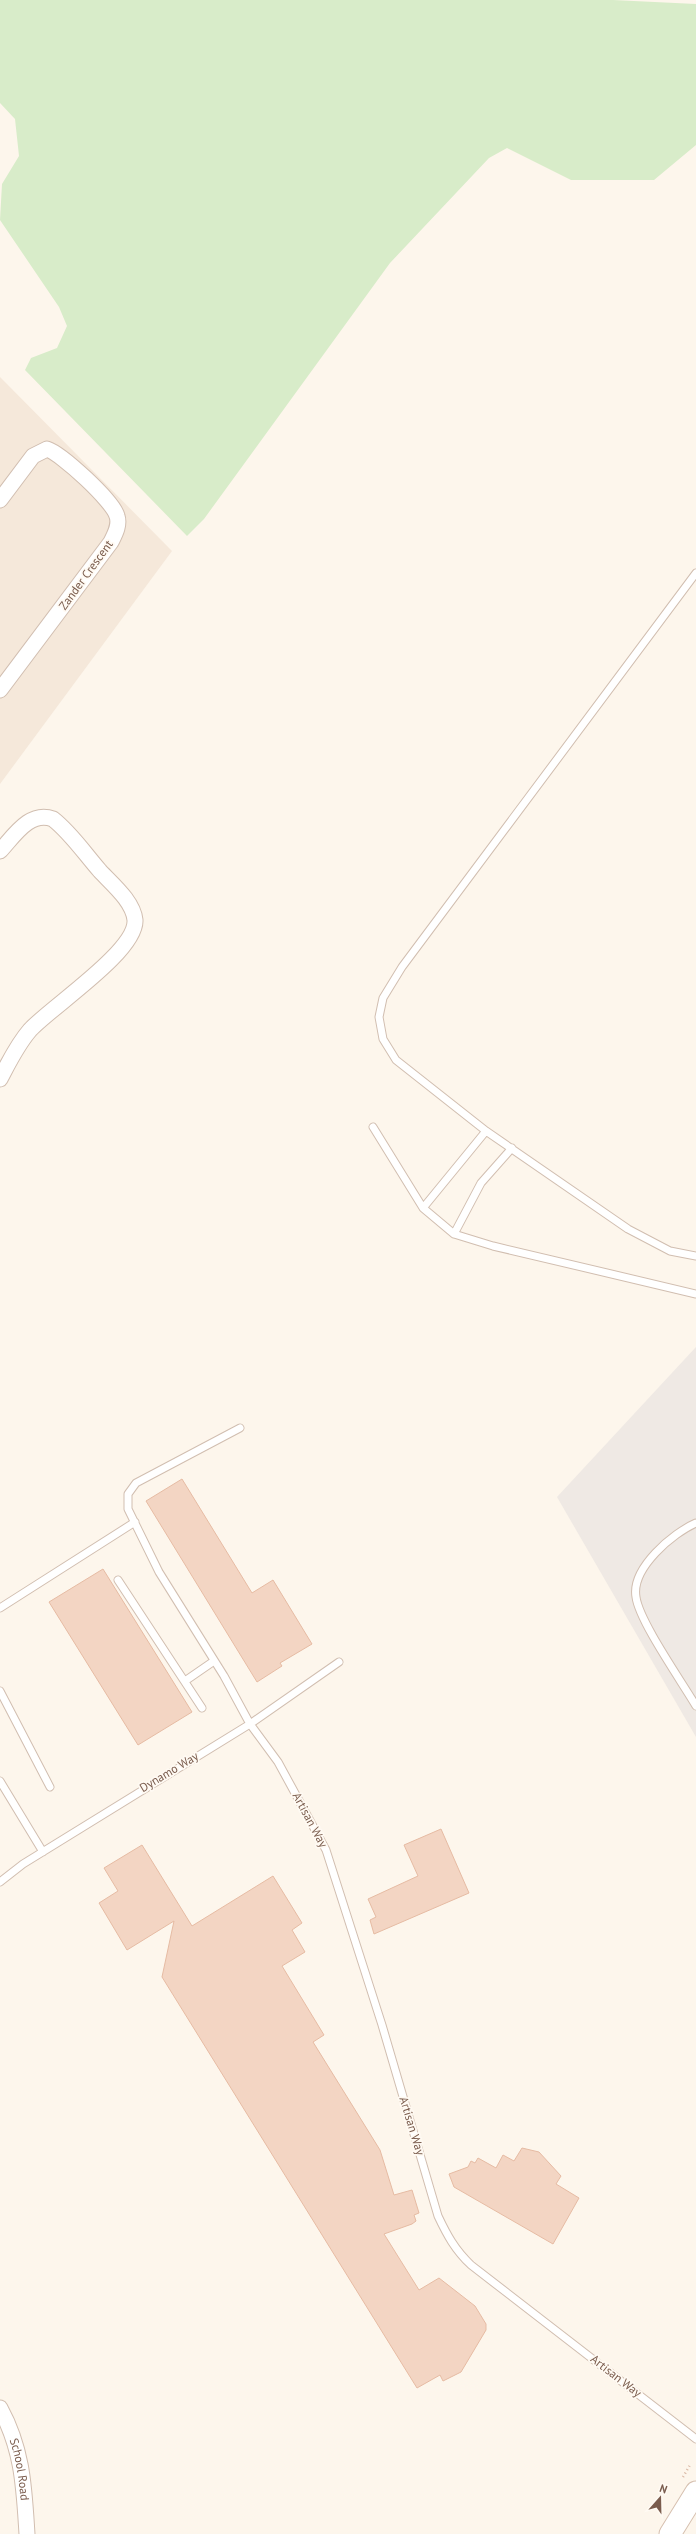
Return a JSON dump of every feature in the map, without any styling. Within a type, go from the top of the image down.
[{"type":"main road","points":[[670,2534],[696,2492]]},
{"type":"street","name":"Zander Crescent","points":[[0,500],[33,456],[47,449],[67,460],[111,505],[117,515],[118,522],[110,542],[0,690]]},
{"type":"street","points":[[0,851],[30,821],[39,817],[53,819],[116,887],[129,906],[135,920],[131,933],[125,942],[96,975],[30,1031],[14,1052],[0,1080]]},
{"type":"street","name":"School Road","points":[[0,2408],[16,2442],[22,2469],[27,2534]]},
{"type":"lane","points":[[696,573],[402,967],[383,998],[379,1017],[383,1039],[396,1060],[486,1131],[628,1228],[670,1251],[696,1256]]},
{"type":"lane","points":[[373,1127],[422,1208],[454,1234],[493,1246],[696,1294]]},
{"type":"lane","points":[[422,1208],[486,1131]]},
{"type":"lane","points":[[454,1234],[481,1183],[512,1148]]},
{"type":"lane","name":"Artisan Way","points":[[240,1428],[136,1483],[128,1494],[127,1503],[159,1572],[214,1661],[250,1724],[278,1762],[326,1850],[382,2025],[438,2216],[452,2244],[471,2265],[696,2439]]},
{"type":"lane","points":[[0,1608],[135,1522]]},
{"type":"lane","points":[[696,1523],[680,1530],[663,1544],[640,1576],[636,1597],[644,1618],[696,1706]]},
{"type":"lane","points":[[118,1580],[202,1708]]},
{"type":"lane","points":[[185,1681],[214,1661]]},
{"type":"lane","name":"Dynamo Way","points":[[0,1882],[43,1852],[250,1724],[338,1662]]},
{"type":"lane","points":[[0,1690],[50,1787]]},
{"type":"lane","points":[[0,1781],[43,1852]]},
{"type":"shaded area","points":[[0,377],[172,551],[0,784]]},
{"type":"shaded area","points":[[696,1347],[696,1737],[557,1497]]},
{"type":"green space","points":[[0,0],[613,0],[696,4],[696,145],[654,180],[571,180],[507,148],[489,158],[390,263],[204,519],[187,536],[25,370],[31,358],[57,348],[67,326],[59,307],[0,220],[2,184],[19,156],[15,119],[0,103]]},
{"type":"building","points":[[182,1479],[252,1593],[273,1580],[312,1644],[280,1663],[282,1666],[257,1682],[146,1501]]},
{"type":"building","points":[[103,1569],[192,1712],[138,1745],[49,1602]]},
{"type":"building","points":[[441,1829],[469,1893],[374,1934],[370,1920],[376,1917],[368,1899],[418,1876],[404,1845]]},
{"type":"building","points":[[142,1845],[192,1926],[273,1876],[302,1923],[292,1930],[305,1952],[282,1966],[324,2035],[313,2042],[380,2150],[394,2195],[412,2190],[419,2213],[414,2215],[416,2221],[412,2224],[384,2234],[419,2290],[439,2278],[475,2306],[486,2324],[486,2330],[461,2372],[443,2381],[440,2375],[417,2388],[162,1977],[174,1921],[127,1950],[99,1903],[118,1891],[104,1868]]},
{"type":"building","points":[[522,2148],[539,2152],[561,2176],[556,2184],[579,2198],[553,2244],[454,2187],[449,2174],[468,2167],[471,2161],[475,2163],[478,2158],[496,2168],[503,2155],[514,2161]]}]
